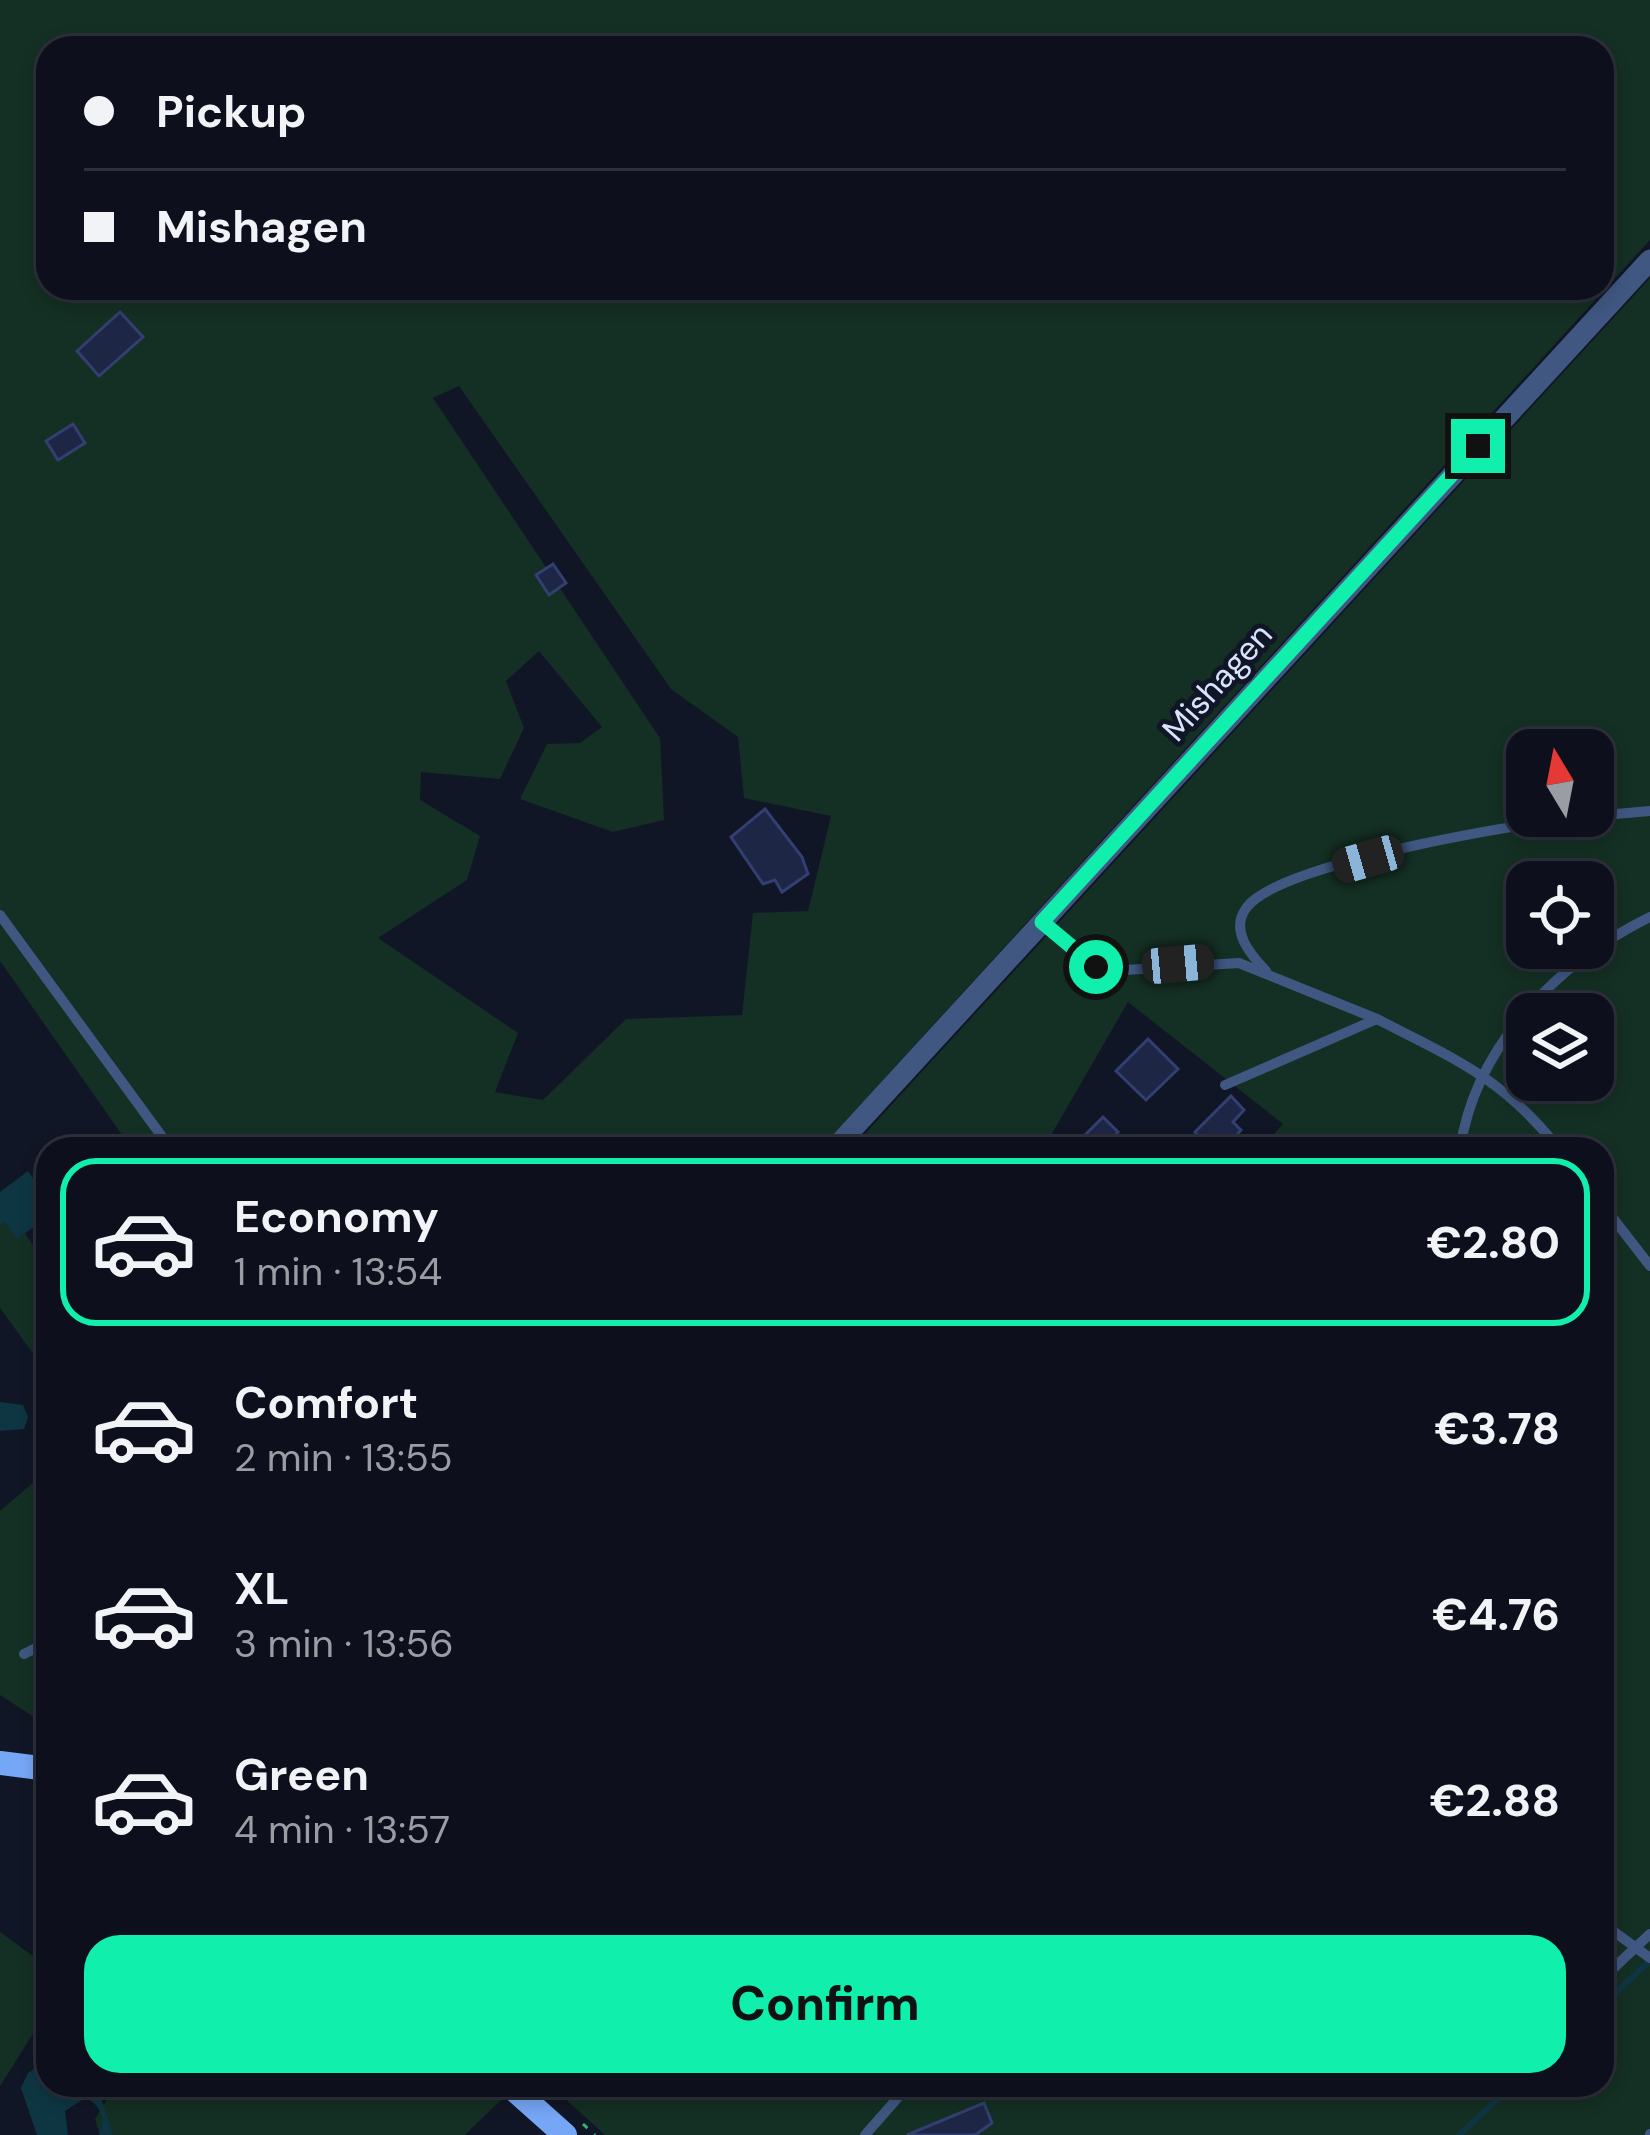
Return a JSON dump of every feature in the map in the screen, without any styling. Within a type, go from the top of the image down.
[{"type":"street","name":"Mishagen","points":[[1614,299],[1650,260]]},
{"type":"street","name":"Mishagen","points":[[844,1137],[1613,300]]},
{"type":"street","points":[[0,1763],[36,1768]]},
{"type":"street","points":[[522,2097],[565,2135]]},
{"type":"lane","points":[[1614,814],[1650,812]]},
{"type":"lane","points":[[1266,971],[1249,952],[1240,922],[1247,907],[1279,886],[1430,843],[1506,830]]},
{"type":"lane","points":[[0,915],[162,1137]]},
{"type":"lane","points":[[1464,1137],[1487,1075],[1509,1036],[1548,986],[1573,962],[1650,917]]},
{"type":"lane","points":[[1042,922],[1084,961],[1109,971],[1210,961],[1266,971],[1377,1018],[1487,1075],[1528,1110],[1549,1137]]},
{"type":"lane","points":[[1225,1085],[1377,1018]]},
{"type":"lane","points":[[1614,1220],[1650,1266]]},
{"type":"lane","points":[[24,1654],[36,1648]]},
{"type":"lane","points":[[1614,1931],[1650,1958]]},
{"type":"lane","points":[[1614,1968],[1650,1934]]},
{"type":"lane","points":[[865,2135],[898,2097]]},
{"type":"green space","points":[[0,0],[1650,0],[1650,240],[1614,279],[1614,36],[36,36],[36,300],[1595,300],[831,1137],[124,1137],[0,961]],"holes":[[[459,386],[671,689],[738,737],[744,798],[831,816],[808,911],[753,913],[742,1015],[626,1019],[543,1100],[495,1092],[518,1033],[378,938],[467,880],[480,836],[420,800],[421,772],[500,779],[524,728],[506,681],[539,651],[602,727],[580,743],[547,744],[520,799],[613,832],[664,820],[660,738],[433,398]]]},
{"type":"green space","points":[[1650,278],[1650,2135],[605,2135],[563,2097],[1614,2097],[1614,1137],[1272,1137],[1283,1124],[1128,1002],[1050,1137],[862,1137]]},
{"type":"green space","points":[[0,1197],[36,1250],[36,1358],[0,1308]]},
{"type":"green space","points":[[36,1480],[36,1718],[0,1695],[0,1511]]},
{"type":"green space","points":[[0,1932],[36,1958],[36,2029],[0,2086]]},
{"type":"green space","points":[[109,2097],[504,2097],[465,2135],[100,2135],[95,2119]]},
{"type":"water","points":[[28,1171],[36,1182],[36,1226],[17,1239],[5,1222],[0,1225],[0,1192]]},
{"type":"water","points":[[0,1402],[23,1405],[28,1417],[24,1429],[0,1431]]},
{"type":"water","points":[[36,2068],[36,2097],[101,2097],[113,2135],[99,2135],[101,2113],[85,2098],[65,2111],[68,2135],[37,2135],[21,2088]]},
{"type":"building","points":[[120,312],[143,337],[99,376],[77,351]]},
{"type":"building","points":[[73,424],[85,443],[58,460],[46,441]]},
{"type":"building","points":[[553,564],[566,583],[549,595],[536,575]]},
{"type":"building","points":[[765,809],[802,857],[808,874],[782,892],[775,880],[763,884],[731,837]]},
{"type":"building","points":[[1148,1039],[1178,1069],[1146,1100],[1116,1071]]},
{"type":"building","points":[[1231,1096],[1244,1110],[1233,1122],[1241,1130],[1235,1137],[1200,1137],[1195,1132]]},
{"type":"building","points":[[1103,1117],[1118,1132],[1113,1137],[1083,1137]]},
{"type":"building","points":[[984,2103],[992,2123],[975,2135],[907,2135]]},
{"type":"waterway","points":[[1614,1994],[1650,1961]]},
{"type":"waterway","points":[[1459,2135],[1500,2097]]},
{"type":"route","points":[[1096,967],[1042,922],[1478,446]]}]
